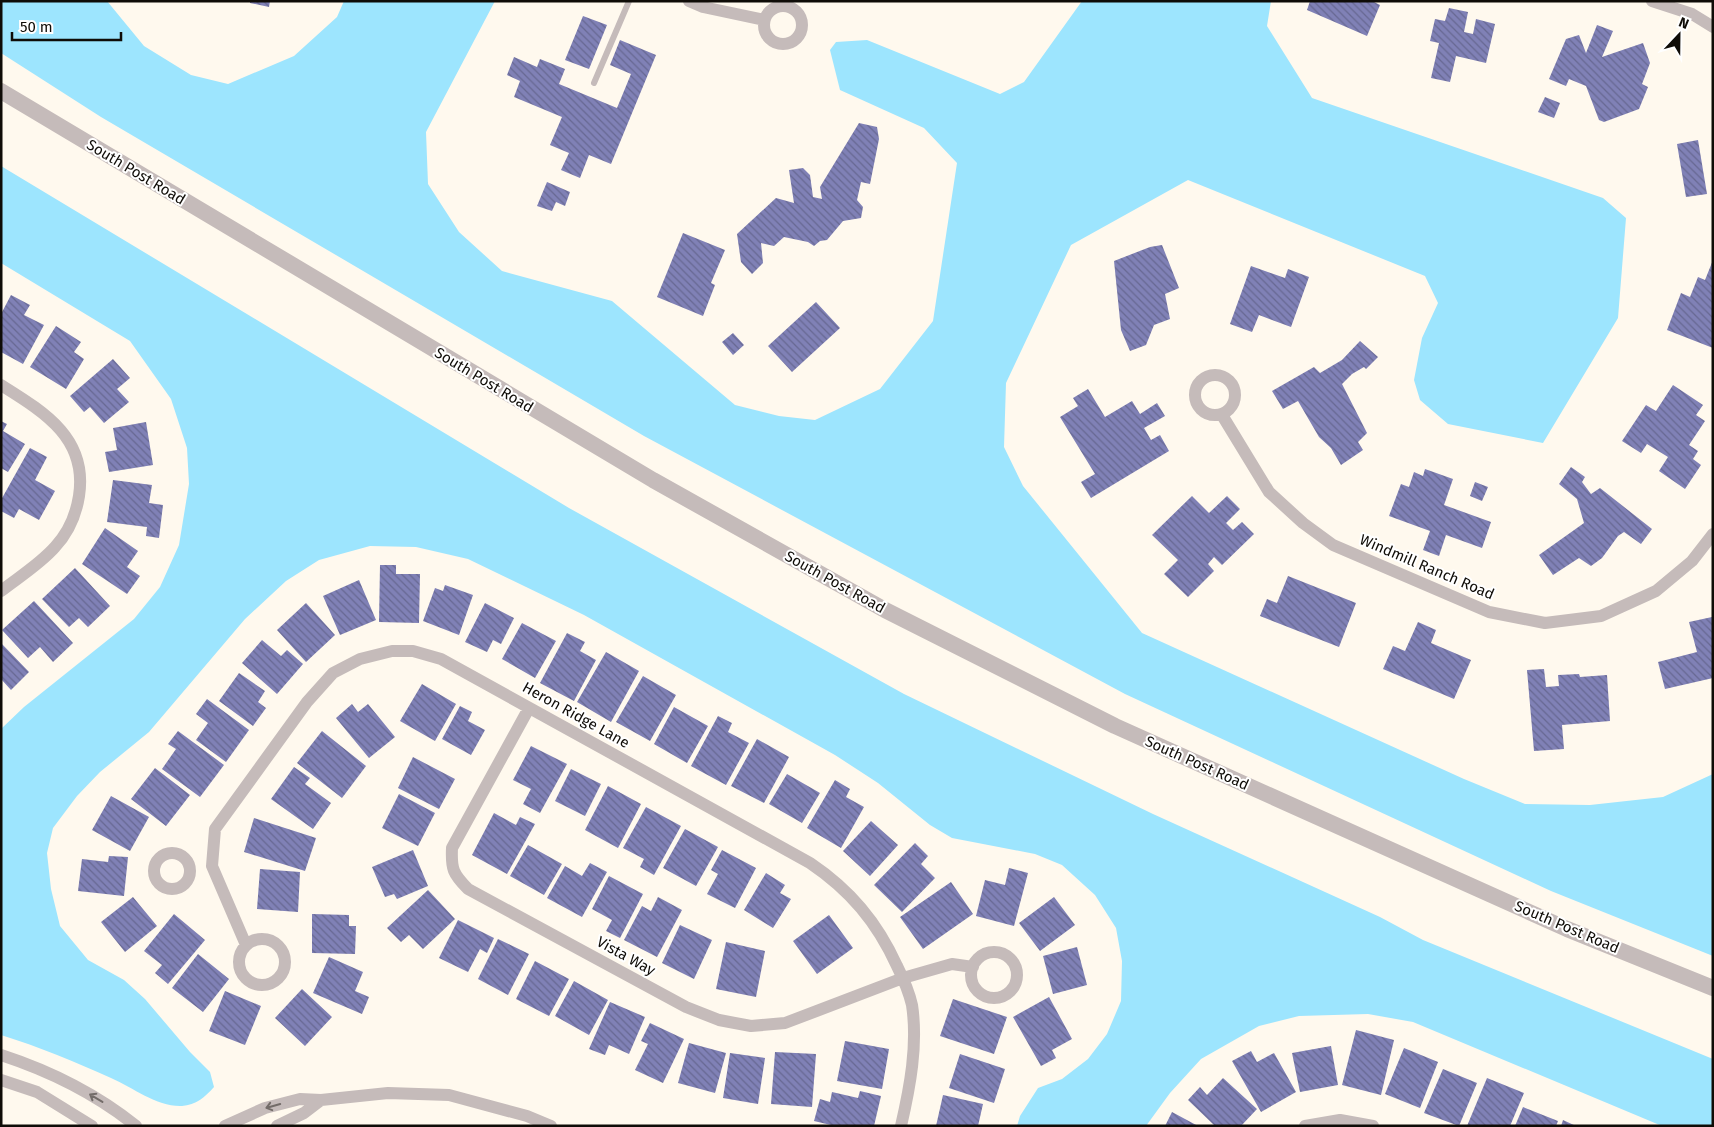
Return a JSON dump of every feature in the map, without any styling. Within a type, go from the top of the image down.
[{"type":"street","points":[[689,1],[703,7],[764,20]]},
{"type":"street","points":[[1652,1],[1692,14],[1713,27]]},
{"type":"street","name":"South Post Road","points":[[1,92],[653,480],[885,610],[1124,730],[1567,929],[1713,988]]},
{"type":"street","points":[[1,385],[58,426],[76,455],[80,470],[80,485],[74,517],[56,547],[1,590]]},
{"type":"street","name":"Windmill Ranch Road","points":[[1222,415],[1269,492],[1325,539],[1332,544],[1489,612],[1545,623],[1601,616],[1656,591],[1692,561],[1713,534]]},
{"type":"street","name":"Heron Ridge Lane","points":[[246,945],[212,866],[215,829],[307,702],[333,673],[360,659],[392,651],[413,651],[441,659],[810,863],[834,879],[856,900],[884,938],[903,978],[912,1004],[911,1085],[902,1126]]},
{"type":"street","name":"Vista Way","points":[[529,708],[452,848],[451,865],[456,877],[468,889],[686,1008],[719,1020],[752,1026],[785,1024],[903,978],[952,964],[973,967]]},
{"type":"street","points":[[190,868],[212,866]]},
{"type":"street","points":[[1,1055],[38,1067],[74,1085],[116,1110],[136,1126]]},
{"type":"street","points":[[1,1080],[37,1092],[92,1126]]},
{"type":"street","points":[[225,1126],[265,1108],[300,1099],[321,1100],[388,1093],[449,1095],[528,1116],[550,1126]]},
{"type":"street","points":[[277,1126],[304,1113],[321,1100]]},
{"type":"street","points":[[1305,1126],[1340,1120],[1373,1126]]},
{"type":"lane","points":[[594,83],[629,1]]},
{"type":"water","points":[[1,1],[107,1],[144,46],[191,75],[228,84],[294,56],[337,17],[344,1],[495,1],[426,132],[428,184],[459,232],[502,271],[612,301],[735,405],[779,416],[815,420],[880,389],[933,321],[957,163],[924,128],[840,90],[830,50],[836,42],[867,40],[1000,94],[1024,82],[1082,1],[1271,1],[1267,26],[1312,98],[1603,198],[1626,218],[1618,318],[1543,443],[1448,424],[1420,400],[1414,380],[1422,338],[1438,303],[1425,276],[1188,180],[1071,245],[1006,383],[1004,447],[1023,486],[1142,633],[1464,779],[1525,804],[1590,805],[1663,797],[1713,774],[1713,956],[1551,891],[1125,694],[644,436],[101,117],[1,53]]},
{"type":"water","points":[[1,166],[569,508],[904,694],[1153,814],[1380,917],[1423,940],[1713,1059],[1713,1126],[1662,1126],[1413,1022],[1368,1014],[1299,1016],[1259,1026],[1201,1059],[1170,1093],[1146,1126],[1017,1126],[1020,1116],[1038,1088],[1062,1079],[1088,1059],[1107,1034],[1121,1001],[1122,961],[1116,928],[1095,895],[1062,865],[1035,854],[952,838],[930,825],[878,783],[835,755],[584,615],[468,559],[416,547],[370,546],[319,560],[286,581],[245,619],[149,732],[100,772],[77,796],[53,828],[47,853],[51,889],[60,926],[88,960],[124,980],[145,999],[190,1052],[210,1072],[214,1087],[204,1097],[192,1104],[182,1106],[164,1103],[71,1061],[1,1035],[1,729],[24,707],[134,619],[160,587],[179,545],[189,484],[187,448],[171,399],[130,341],[1,263]]},
{"type":"building","points":[[250,1],[270,1],[269,7],[250,3]]},
{"type":"building","points":[[1310,1],[1372,1],[1380,5],[1367,36],[1307,10]]},
{"type":"building","points":[[1449,8],[1468,12],[1464,32],[1473,34],[1476,19],[1495,24],[1486,63],[1456,56],[1450,82],[1431,78],[1439,43],[1430,41],[1435,19],[1445,21]]},
{"type":"building","points":[[583,16],[607,25],[589,69],[565,60]]},
{"type":"building","points":[[1597,25],[1613,31],[1602,57],[1643,43],[1650,63],[1642,84],[1648,87],[1639,109],[1604,122],[1599,120],[1586,86],[1569,79],[1566,86],[1549,79],[1566,39],[1579,35],[1586,53]]},
{"type":"building","points":[[620,40],[656,55],[611,164],[589,155],[580,178],[561,170],[569,153],[550,145],[562,117],[514,97],[520,81],[507,75],[514,57],[537,67],[540,59],[565,69],[559,84],[617,108],[631,74],[610,65]]},
{"type":"building","points":[[1545,97],[1560,103],[1554,118],[1538,112]]},
{"type":"building","points":[[859,123],[877,127],[879,139],[870,184],[861,182],[857,200],[863,207],[861,218],[843,221],[827,240],[820,241],[814,246],[808,242],[784,237],[774,246],[761,243],[763,263],[752,274],[741,262],[737,234],[776,198],[794,203],[789,170],[803,168],[810,175],[813,197],[822,199],[820,187]]},
{"type":"building","points":[[1698,140],[1707,194],[1686,197],[1677,144]]},
{"type":"building","points":[[547,182],[570,192],[565,206],[556,202],[552,211],[537,206]]},
{"type":"building","points":[[683,233],[725,250],[711,283],[715,285],[703,316],[657,297]]},
{"type":"building","points":[[1162,245],[1179,288],[1165,294],[1170,319],[1154,325],[1146,345],[1130,351],[1121,330],[1114,261],[1150,247]]},
{"type":"building","points":[[1713,260],[1713,348],[1667,330],[1681,293],[1690,297],[1698,277],[1705,280]]},
{"type":"building","points":[[1251,266],[1285,278],[1288,269],[1309,277],[1291,327],[1259,315],[1252,332],[1230,324]]},
{"type":"building","points":[[11,295],[30,305],[24,315],[44,325],[23,364],[1,352],[1,314]]},
{"type":"building","points":[[816,302],[840,328],[792,372],[768,346]]},
{"type":"building","points":[[56,326],[81,342],[74,352],[84,359],[66,389],[30,367]]},
{"type":"building","points":[[733,333],[744,345],[733,355],[722,342]]},
{"type":"building","points":[[1360,341],[1378,357],[1366,369],[1364,367],[1352,374],[1342,384],[1367,433],[1358,442],[1363,450],[1341,465],[1331,448],[1319,437],[1298,401],[1283,409],[1272,391],[1314,367],[1320,373],[1342,360]]},
{"type":"building","points":[[113,359],[130,378],[117,389],[129,402],[104,423],[90,407],[84,412],[70,396]]},
{"type":"building","points":[[1673,385],[1703,405],[1696,415],[1705,421],[1689,445],[1698,451],[1693,459],[1701,465],[1685,489],[1659,471],[1668,457],[1647,444],[1641,453],[1622,441],[1646,405],[1656,411]]},
{"type":"building","points":[[1088,389],[1105,417],[1132,401],[1140,414],[1157,403],[1165,416],[1144,428],[1151,440],[1160,435],[1169,451],[1091,498],[1081,482],[1095,474],[1060,417],[1078,406],[1073,398]]},
{"type":"building","points":[[1,421],[7,424],[3,431],[25,444],[8,472],[1,468]]},
{"type":"building","points":[[146,422],[153,465],[109,472],[105,452],[117,450],[113,428]]},
{"type":"building","points":[[30,448],[47,457],[35,480],[55,491],[39,520],[19,509],[14,518],[1,511],[1,500]]},
{"type":"building","points":[[1571,467],[1585,477],[1582,482],[1591,494],[1600,488],[1652,529],[1641,544],[1624,532],[1618,536],[1602,558],[1591,566],[1579,558],[1553,575],[1539,555],[1584,523],[1577,499],[1559,484]]},
{"type":"building","points":[[1425,469],[1453,479],[1444,505],[1491,522],[1482,548],[1446,535],[1439,556],[1423,550],[1430,531],[1389,516],[1401,484],[1409,487],[1414,472],[1423,476]]},
{"type":"building","points":[[113,480],[152,485],[149,503],[163,505],[159,538],[146,536],[147,527],[107,522]]},
{"type":"building","points":[[1475,482],[1488,487],[1482,501],[1470,496]]},
{"type":"building","points":[[1192,496],[1209,513],[1227,496],[1240,509],[1226,523],[1233,530],[1242,522],[1254,534],[1222,565],[1214,557],[1208,564],[1214,571],[1188,597],[1164,574],[1178,560],[1152,535]]},
{"type":"building","points":[[105,528],[138,551],[127,567],[140,576],[127,594],[82,564]]},
{"type":"building","points":[[380,565],[396,565],[396,574],[420,574],[419,623],[379,622]]},
{"type":"building","points":[[75,568],[110,606],[88,627],[79,618],[69,627],[42,599]]},
{"type":"building","points":[[1288,576],[1356,603],[1339,647],[1260,616],[1267,599],[1277,603]]},
{"type":"building","points":[[359,580],[376,620],[340,635],[323,596]]},
{"type":"building","points":[[445,585],[473,595],[459,635],[423,621],[435,588],[443,591]]},
{"type":"building","points":[[34,601],[73,643],[53,662],[40,647],[28,658],[2,630]]},
{"type":"building","points":[[306,603],[335,635],[306,662],[277,630]]},
{"type":"building","points":[[485,603],[514,618],[501,644],[493,640],[487,652],[465,642]]},
{"type":"building","points":[[1712,617],[1713,678],[1665,689],[1658,662],[1697,652],[1689,622]]},
{"type":"building","points":[[1418,622],[1436,630],[1431,643],[1471,660],[1454,699],[1383,669],[1393,646],[1405,651]]},
{"type":"building","points":[[522,623],[556,641],[535,678],[502,659]]},
{"type":"building","points":[[567,633],[585,642],[580,651],[596,660],[574,701],[540,683]]},
{"type":"building","points":[[262,640],[281,656],[287,650],[303,664],[277,694],[242,663]]},
{"type":"building","points":[[1,643],[29,672],[11,690],[1,679]]},
{"type":"building","points":[[606,652],[639,671],[611,722],[577,702]]},
{"type":"building","points":[[1544,669],[1546,687],[1559,686],[1558,675],[1579,674],[1580,677],[1607,675],[1610,721],[1562,725],[1564,749],[1534,751],[1527,670]]},
{"type":"building","points":[[239,673],[265,691],[258,702],[266,708],[253,726],[219,701]]},
{"type":"building","points":[[643,676],[676,695],[650,741],[616,722]]},
{"type":"building","points":[[422,684],[456,704],[435,741],[400,721]]},
{"type":"building","points":[[207,699],[249,730],[226,762],[196,740],[208,723],[196,714]]},
{"type":"building","points":[[352,704],[358,712],[368,704],[395,737],[369,758],[336,718]]},
{"type":"building","points":[[460,706],[472,712],[468,721],[485,730],[471,755],[442,739]]},
{"type":"building","points":[[674,707],[708,726],[687,763],[654,744]]},
{"type":"building","points":[[718,716],[732,723],[728,732],[749,743],[726,785],[691,766]]},
{"type":"building","points":[[178,731],[224,765],[200,797],[162,769],[176,749],[168,744]]},
{"type":"building","points":[[322,731],[366,766],[342,798],[297,763]]},
{"type":"building","points":[[757,739],[789,757],[764,803],[731,786]]},
{"type":"building","points":[[531,746],[567,764],[540,813],[523,804],[531,789],[513,780]]},
{"type":"building","points":[[413,757],[455,779],[439,809],[398,788]]},
{"type":"building","points":[[294,767],[310,778],[305,784],[331,803],[313,829],[271,799]]},
{"type":"building","points":[[155,768],[190,795],[166,826],[131,799]]},
{"type":"building","points":[[571,769],[601,784],[585,816],[555,801]]},
{"type":"building","points":[[787,774],[820,793],[802,823],[769,804]]},
{"type":"building","points":[[835,780],[850,789],[846,797],[864,807],[841,848],[807,828]]},
{"type":"building","points":[[608,786],[641,804],[618,848],[585,830]]},
{"type":"building","points":[[399,794],[435,813],[418,846],[382,828]]},
{"type":"building","points":[[111,796],[149,817],[130,851],[92,830]]},
{"type":"building","points":[[646,807],[681,826],[654,875],[640,867],[644,859],[623,848]]},
{"type":"building","points":[[494,813],[516,825],[520,817],[535,824],[507,874],[472,855]]},
{"type":"building","points":[[254,818],[316,838],[305,871],[244,852]]},
{"type":"building","points":[[871,821],[898,845],[870,876],[843,851]]},
{"type":"building","points":[[685,829],[718,847],[696,886],[663,868]]},
{"type":"building","points":[[915,843],[928,856],[921,864],[935,878],[902,912],[874,885]]},
{"type":"building","points":[[528,845],[562,864],[544,895],[510,876]]},
{"type":"building","points":[[413,850],[428,886],[397,899],[394,894],[385,897],[372,867]]},
{"type":"building","points":[[722,850],[756,868],[735,908],[707,894],[718,874],[711,870]]},
{"type":"building","points":[[109,856],[128,857],[124,896],[78,891],[82,859],[108,862]]},
{"type":"building","points":[[590,863],[607,872],[582,917],[547,898],[565,866],[582,876]]},
{"type":"building","points":[[1009,868],[1028,873],[1014,926],[976,916],[985,880],[1005,885]]},
{"type":"building","points":[[260,869],[300,872],[298,912],[257,909]]},
{"type":"building","points":[[766,873],[785,885],[780,893],[791,899],[773,928],[744,910]]},
{"type":"building","points":[[609,876],[643,894],[620,938],[606,931],[612,920],[592,909]]},
{"type":"building","points":[[951,882],[973,914],[923,949],[900,917]]},
{"type":"building","points":[[428,890],[455,919],[423,949],[409,935],[401,942],[387,928]]},
{"type":"building","points":[[133,897],[157,926],[125,952],[101,922]]},
{"type":"building","points":[[658,897],[682,910],[657,957],[624,940],[642,906],[651,911]]},
{"type":"building","points":[[1054,897],[1075,925],[1040,951],[1019,923]]},
{"type":"building","points":[[174,914],[205,940],[168,984],[155,973],[162,965],[144,951]]},
{"type":"building","points":[[312,914],[349,915],[349,926],[356,926],[355,954],[312,953]]},
{"type":"building","points":[[829,915],[853,948],[817,974],[793,941]]},
{"type":"building","points":[[458,920],[494,938],[487,953],[480,949],[468,972],[439,958]]},
{"type":"building","points":[[680,925],[712,940],[694,979],[662,963]]},
{"type":"building","points":[[498,939],[529,954],[508,995],[478,979]]},
{"type":"building","points":[[726,942],[765,951],[756,997],[716,989]]},
{"type":"building","points":[[1077,947],[1087,985],[1053,994],[1043,956]]},
{"type":"building","points":[[198,954],[229,979],[203,1012],[172,988]]},
{"type":"building","points":[[329,957],[363,972],[355,991],[369,997],[362,1014],[313,993]]},
{"type":"building","points":[[535,961],[569,979],[549,1016],[516,999]]},
{"type":"building","points":[[574,981],[608,1000],[589,1035],[555,1016]]},
{"type":"building","points":[[302,989],[332,1017],[305,1046],[275,1018]]},
{"type":"building","points":[[225,991],[261,1006],[245,1045],[209,1031]]},
{"type":"building","points":[[1049,997],[1072,1039],[1052,1050],[1056,1058],[1041,1066],[1013,1017]]},
{"type":"building","points":[[953,999],[1007,1017],[994,1054],[940,1036]]},
{"type":"building","points":[[610,1002],[645,1017],[629,1054],[609,1045],[605,1055],[589,1049]]},
{"type":"building","points":[[650,1023],[684,1039],[663,1083],[635,1070],[648,1044],[641,1041]]},
{"type":"building","points":[[1356,1030],[1394,1040],[1381,1095],[1342,1085]]},
{"type":"building","points":[[845,1041],[889,1049],[882,1089],[837,1081]]},
{"type":"building","points":[[689,1043],[726,1053],[715,1093],[678,1083]]},
{"type":"building","points":[[1331,1046],[1338,1085],[1300,1092],[1292,1053]]},
{"type":"building","points":[[1404,1048],[1438,1062],[1420,1108],[1385,1094]]},
{"type":"building","points":[[1251,1051],[1257,1062],[1274,1053],[1296,1092],[1261,1112],[1232,1061]]},
{"type":"building","points":[[775,1052],[816,1054],[812,1107],[771,1104]]},
{"type":"building","points":[[730,1053],[765,1058],[758,1104],[723,1098]]},
{"type":"building","points":[[960,1054],[1005,1069],[994,1103],[949,1088]]},
{"type":"building","points":[[1443,1069],[1477,1083],[1459,1126],[1424,1113]]},
{"type":"building","points":[[1223,1078],[1257,1109],[1241,1126],[1215,1126],[1188,1100],[1200,1087],[1207,1095]]},
{"type":"building","points":[[1487,1078],[1524,1093],[1510,1126],[1467,1126]]},
{"type":"building","points":[[860,1091],[881,1096],[874,1126],[835,1126],[814,1121],[820,1099],[830,1102],[832,1092],[858,1098]]},
{"type":"building","points":[[943,1095],[983,1104],[978,1126],[936,1126]]},
{"type":"building","points":[[1523,1107],[1558,1121],[1556,1126],[1515,1126]]},
{"type":"building","points":[[1172,1112],[1198,1126],[1165,1126]]},
{"type":"building","points":[[1563,1120],[1576,1126],[1561,1126]]}]
